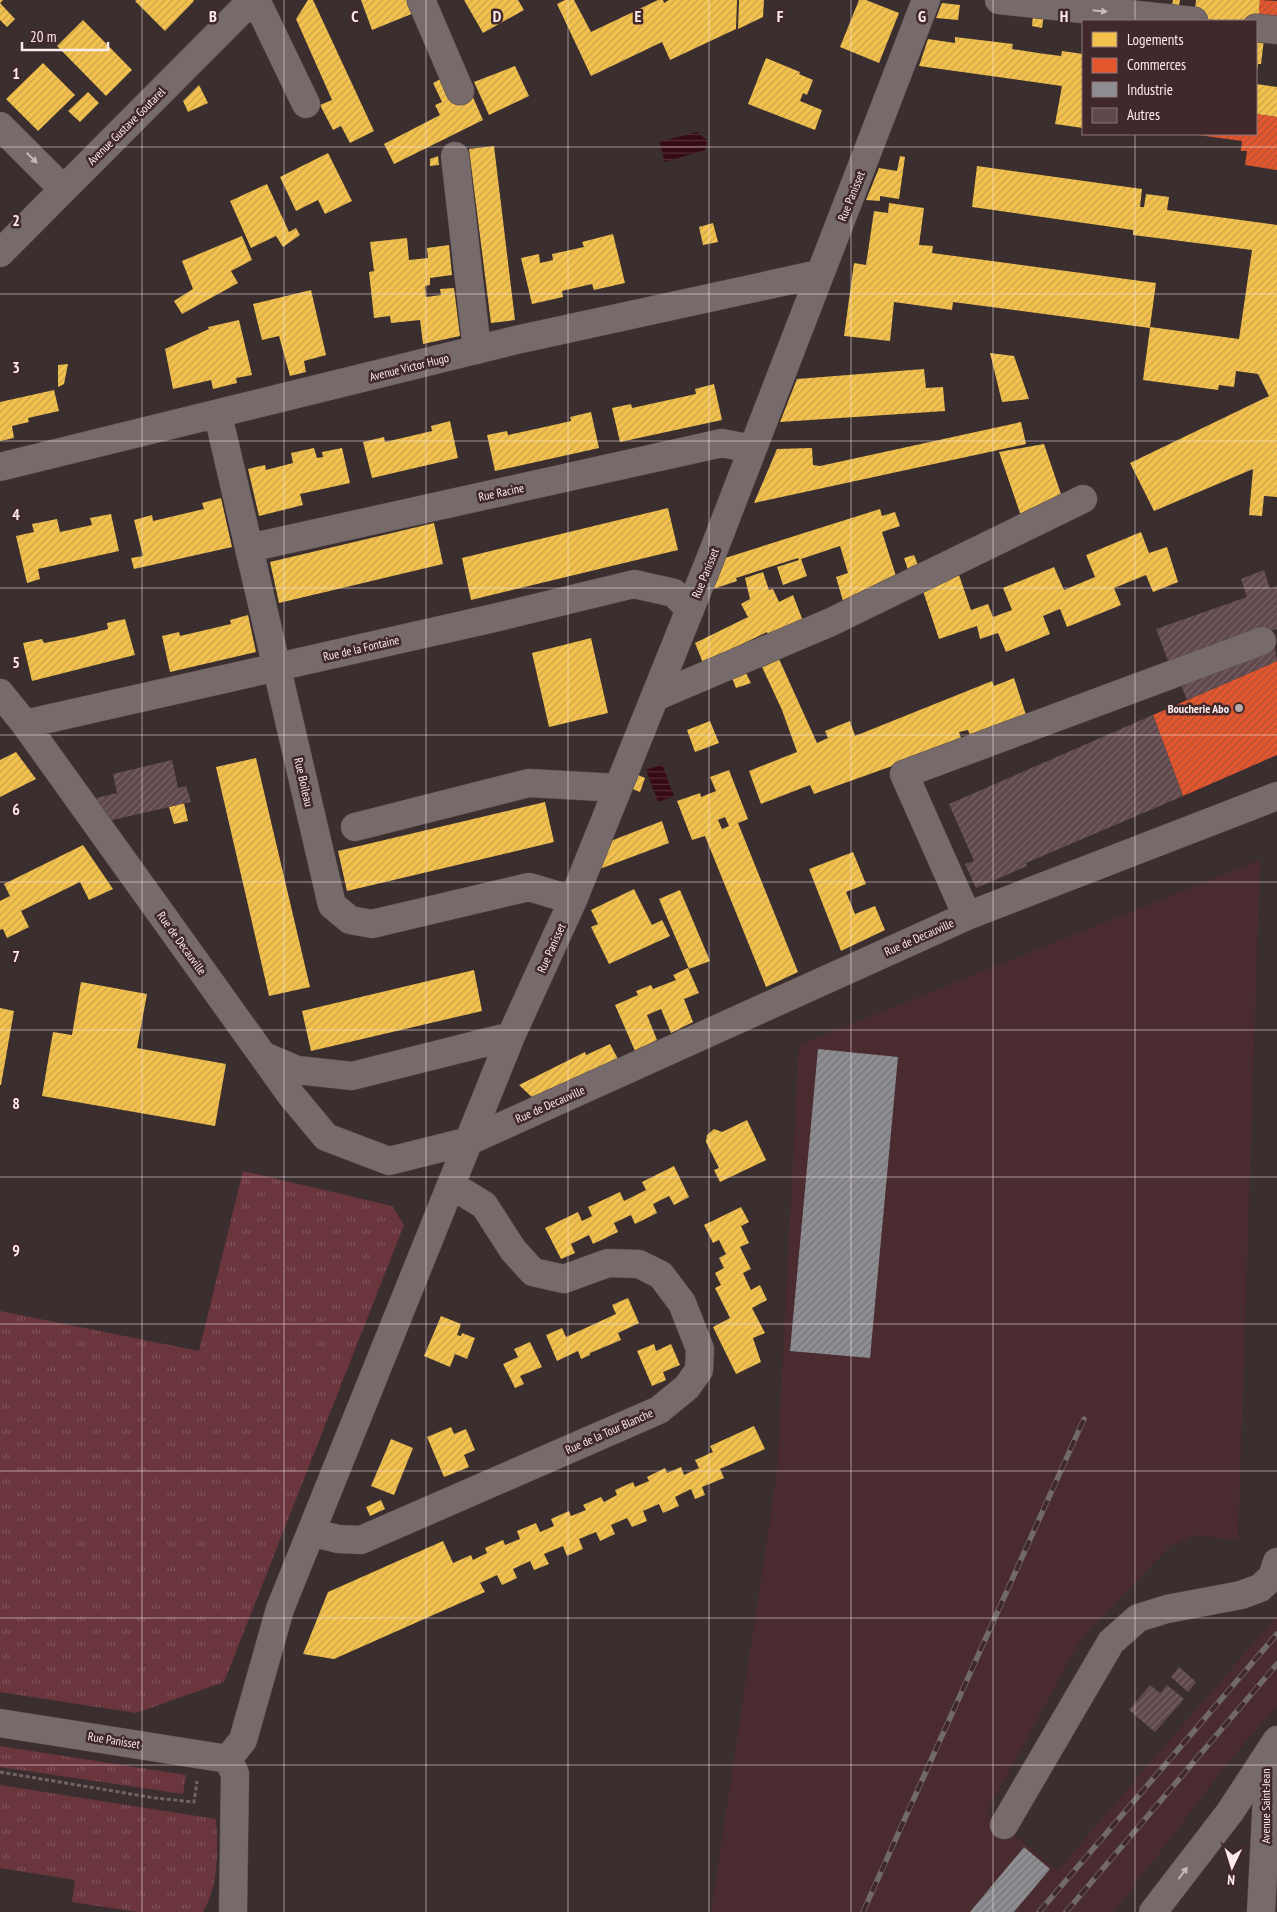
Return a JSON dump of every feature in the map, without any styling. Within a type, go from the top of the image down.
[{"type":"street","points":[[254,0],[306,104]]},
{"type":"street","name":"Avenue Gustave Goutarel","points":[[0,253],[254,0]]},
{"type":"street","points":[[421,0],[460,91]]},
{"type":"street","name":"Rue Panisset","points":[[0,1723],[228,1758],[243,1740],[280,1609],[511,1036],[573,900],[690,610],[819,274],[888,103],[926,0]]},
{"type":"street","points":[[999,0],[1185,20]]},
{"type":"street","points":[[1257,28],[1277,30]]},
{"type":"street","points":[[0,126],[64,189]]},
{"type":"street","points":[[455,156],[477,350]]},
{"type":"street","name":"Avenue Victor Hugo","points":[[0,467],[477,350],[819,274]]},
{"type":"street","name":"Rue Boileau","points":[[218,415],[332,904],[350,920],[372,924],[529,887],[573,900]]},
{"type":"street","name":"Rue Racine","points":[[249,548],[722,443],[752,449]]},
{"type":"street","points":[[655,697],[831,622],[1083,499]]},
{"type":"street","name":"Rue de la Fontaine","points":[[25,724],[634,584],[674,593],[690,610]]},
{"type":"street","points":[[967,916],[904,774],[1262,641]]},
{"type":"street","name":"Rue de Decauville","points":[[0,692],[25,724],[291,1095],[326,1137],[390,1161],[469,1141],[967,916],[1277,796]]},
{"type":"street","points":[[355,826],[529,783],[618,788]]},
{"type":"street","points":[[263,1055],[297,1070],[352,1076],[511,1036]]},
{"type":"street","name":"Rue de la Tour Blanche","points":[[311,1532],[338,1539],[361,1540],[659,1410],[687,1387],[699,1370],[700,1349],[682,1303],[661,1275],[639,1264],[608,1263],[564,1279],[533,1272],[514,1250],[484,1205],[452,1185]]},
{"type":"street","points":[[1004,1825],[1111,1642],[1138,1618],[1167,1609],[1241,1595],[1260,1588],[1272,1577],[1277,1562]]},
{"type":"street","points":[[228,1758],[235,1774],[233,1912]]},
{"type":"street","points":[[1153,1912],[1230,1812],[1271,1775]]},
{"type":"street","name":"Avenue Saint-Jean","points":[[1267,1899],[1271,1775]]},
{"type":"path","points":[[0,1772],[155,1798],[194,1802],[199,1753]]},
{"type":"shaded area","points":[[697,132],[707,140],[705,150],[665,162],[659,142]]},
{"type":"shaded area","points":[[662,764],[674,796],[658,802],[646,770]]},
{"type":"shaded area","points":[[1260,860],[1238,1540],[1194,1535],[1169,1547],[1081,1639],[987,1812],[1057,1871],[1277,1616],[1277,1706],[1231,1759],[1114,1912],[711,1912],[777,1473],[799,1045]]},
{"type":"green space","points":[[243,1171],[392,1206],[404,1225],[224,1682],[136,1713],[0,1692],[0,1311],[199,1351]]},
{"type":"green space","points":[[0,1746],[186,1775],[183,1794],[0,1767]]},
{"type":"green space","points":[[0,1785],[216,1819],[217,1855],[215,1878],[203,1912],[137,1912],[72,1902],[75,1880],[0,1868]]},
{"type":"building: Logements","points":[[308,0],[313,0],[374,131],[350,143],[341,126],[333,130],[320,105],[332,100],[296,19]]},
{"type":"building: Logements","points":[[361,0],[409,0],[414,13],[372,30]]},
{"type":"building: Logements","points":[[464,0],[518,0],[524,10],[483,33]]},
{"type":"building: Logements","points":[[565,0],[574,0],[591,32],[658,0],[663,0],[664,3],[669,0],[737,0],[736,29],[670,60],[662,42],[591,76],[557,4]]},
{"type":"building: Logements","points":[[739,0],[764,0],[763,17],[738,29]]},
{"type":"building: Logements","points":[[859,0],[866,0],[899,13],[879,63],[840,47]]},
{"type":"building: Logements","points":[[1173,0],[1180,0],[1179,5],[1172,5]]},
{"type":"building: Logements","points":[[1196,0],[1260,0],[1258,25],[1257,20],[1194,18]]},
{"type":"building: Logements","points":[[135,1],[194,1],[165,31]]},
{"type":"building: Logements","points":[[0,3],[15,19],[7,27],[0,20]]},
{"type":"building: Logements","points":[[942,3],[960,5],[958,20],[936,18]]},
{"type":"building: Logements","points":[[1033,14],[1044,15],[1042,28],[1032,26]]},
{"type":"building: Logements","points":[[83,20],[132,70],[106,96],[57,46]]},
{"type":"building: Logements","points":[[955,37],[1013,44],[1012,49],[1038,53],[1061,56],[1062,51],[1082,54],[1082,128],[1055,124],[1062,86],[919,66],[928,39],[955,43]]},
{"type":"building: Logements","points":[[1257,39],[1264,39],[1261,64],[1258,64],[1257,71]]},
{"type":"building: Logements","points":[[766,58],[800,72],[799,74],[813,80],[807,95],[803,93],[800,101],[822,110],[815,130],[748,104]]},
{"type":"building: Logements","points":[[43,63],[75,95],[38,131],[6,99]]},
{"type":"building: Logements","points":[[515,66],[529,96],[489,115],[474,82]]},
{"type":"building: Logements","points":[[444,77],[472,95],[483,120],[394,164],[384,144],[440,115],[435,105],[442,102],[433,83]]},
{"type":"building: Logements","points":[[1257,84],[1277,87],[1277,117],[1257,114]]},
{"type":"building: Logements","points":[[199,85],[208,103],[188,112],[183,101]]},
{"type":"building: Logements","points":[[88,92],[99,103],[80,122],[68,111]]},
{"type":"building: Logements","points":[[494,146],[515,320],[491,323],[469,149]]},
{"type":"building: Logements","points":[[328,153],[352,201],[325,214],[318,200],[296,211],[280,177]]},
{"type":"building: Logements","points":[[438,156],[439,165],[430,166],[430,159]]},
{"type":"building: Logements","points":[[900,156],[905,157],[899,199],[880,196],[880,201],[866,200],[879,168],[897,171]]},
{"type":"building: Logements","points":[[977,166],[1142,189],[1140,207],[1144,207],[1146,194],[1169,197],[1167,210],[1277,225],[1277,497],[1264,496],[1262,516],[1249,515],[1253,469],[1154,511],[1130,463],[1269,396],[1258,374],[1236,371],[1234,387],[1219,385],[1218,390],[1143,380],[1150,328],[953,302],[952,310],[894,302],[890,341],[844,336],[854,263],[866,265],[874,211],[888,213],[889,203],[924,208],[919,245],[933,246],[932,253],[1156,283],[1150,327],[1239,339],[1252,250],[1133,235],[1133,230],[972,207]]},
{"type":"building: Logements","points":[[267,184],[289,232],[296,228],[300,235],[283,247],[276,236],[251,248],[230,201]]},
{"type":"building: Logements","points":[[713,223],[718,242],[703,245],[699,227]]},
{"type":"building: Logements","points":[[613,234],[625,283],[594,290],[592,284],[562,291],[563,297],[532,304],[521,258],[539,254],[540,263],[553,260],[552,254],[584,247],[582,242]]},
{"type":"building: Logements","points":[[242,236],[252,260],[231,271],[238,283],[182,314],[174,301],[193,289],[182,261]]},
{"type":"building: Logements","points":[[407,238],[409,260],[428,258],[427,248],[449,245],[452,275],[430,278],[430,285],[425,286],[426,297],[441,295],[440,289],[454,288],[460,336],[423,344],[420,320],[391,323],[390,316],[374,318],[369,272],[374,271],[370,242]]},
{"type":"building: Logements","points":[[311,290],[326,355],[304,361],[306,372],[290,376],[279,336],[262,340],[253,304]]},
{"type":"building: Logements","points":[[239,320],[252,375],[236,378],[237,383],[213,389],[211,380],[173,389],[165,349],[209,329],[208,327]]},
{"type":"building: Logements","points":[[990,353],[1014,356],[1029,399],[1002,402]]},
{"type":"building: Logements","points":[[68,364],[64,384],[58,387],[58,365]]},
{"type":"building: Logements","points":[[924,369],[926,388],[943,387],[945,411],[780,422],[797,379]]},
{"type":"building: Logements","points":[[714,384],[722,420],[620,442],[612,408],[631,404],[632,408],[696,394],[695,389]]},
{"type":"building: Logements","points":[[54,390],[59,411],[28,418],[29,422],[12,426],[14,438],[0,441],[0,402]]},
{"type":"building: Logements","points":[[591,412],[599,448],[495,471],[487,435],[507,431],[508,435],[540,428],[571,421],[570,417]]},
{"type":"building: Logements","points":[[450,421],[458,458],[372,478],[363,442],[384,437],[385,442],[432,431],[431,426]]},
{"type":"building: Logements","points":[[1021,422],[1026,444],[754,503],[777,449],[812,448],[813,465],[820,466]]},
{"type":"building: Logements","points":[[1044,444],[1062,497],[1021,516],[999,452]]},
{"type":"building: Logements","points":[[314,448],[317,458],[323,457],[322,452],[342,448],[350,483],[300,494],[303,505],[259,516],[248,469],[265,465],[266,470],[293,463],[291,453]]},
{"type":"building: Logements","points":[[221,498],[232,547],[134,569],[131,558],[143,556],[134,520],[152,515],[153,521],[204,509],[202,503]]},
{"type":"building: Logements","points":[[668,508],[678,550],[471,600],[462,558]]},
{"type":"building: Logements","points":[[880,509],[882,516],[895,512],[900,526],[882,532],[896,576],[843,601],[836,577],[848,573],[840,546],[801,559],[807,576],[783,585],[777,567],[799,560],[798,558],[736,578],[737,581],[710,590],[722,559]]},
{"type":"building: Logements","points":[[111,514],[119,551],[38,569],[40,579],[27,583],[16,536],[34,532],[32,524],[57,519],[60,532],[92,525],[90,518]]},
{"type":"building: Logements","points":[[434,523],[443,564],[279,603],[270,562]]},
{"type":"building: Logements","points":[[1141,532],[1149,553],[1167,547],[1178,582],[1153,592],[1146,575],[1114,588],[1121,605],[1067,627],[1060,609],[1043,616],[1050,634],[1006,652],[998,633],[980,639],[977,626],[939,639],[922,588],[959,575],[971,610],[988,604],[993,617],[1012,610],[1003,588],[1054,567],[1064,590],[1095,577],[1086,555]]},
{"type":"building: Logements","points":[[914,555],[918,565],[908,570],[904,558]]},
{"type":"building: Logements","points":[[763,572],[769,590],[773,589],[779,602],[793,595],[803,621],[769,637],[767,632],[703,663],[695,643],[748,617],[741,604],[750,599],[745,578]]},
{"type":"building: Logements","points":[[248,615],[256,652],[170,672],[162,636],[179,632],[180,636],[231,624],[230,620]]},
{"type":"building: Logements","points":[[125,619],[135,655],[32,681],[23,643],[42,639],[44,643],[75,637],[108,629],[107,623]]},
{"type":"building: Logements","points":[[591,638],[608,713],[549,727],[532,653]]},
{"type":"building: Logements","points":[[779,659],[817,743],[828,738],[825,731],[850,721],[855,736],[992,681],[994,686],[1014,678],[1027,718],[971,738],[968,730],[959,732],[962,741],[814,794],[810,785],[761,804],[749,771],[797,752],[782,710],[762,667]]},
{"type":"building: Logements","points":[[746,673],[751,683],[736,688],[732,678]]},
{"type":"building: Logements","points":[[710,721],[719,743],[695,752],[687,730]]},
{"type":"building: Logements","points":[[16,752],[36,779],[0,797],[0,760]]},
{"type":"building: Logements","points":[[256,758],[310,987],[269,996],[216,767]]},
{"type":"building: Logements","points":[[729,770],[748,819],[738,823],[798,972],[766,987],[705,836],[692,840],[677,801],[700,793],[701,797],[716,791],[710,777]],"holes":[[[725,817],[729,826],[722,829],[718,820]]]},
{"type":"building: Logements","points":[[636,774],[645,778],[640,792],[630,788]]},
{"type":"building: Logements","points":[[545,802],[554,842],[347,891],[338,851]]},
{"type":"building: Logements","points":[[184,803],[188,821],[174,824],[169,807]]},
{"type":"building: Logements","points":[[662,821],[669,843],[597,870],[608,842]]},
{"type":"building: Logements","points":[[83,845],[113,889],[89,900],[80,882],[21,911],[29,927],[7,938],[3,929],[0,930],[0,901],[10,896],[4,884]]},
{"type":"building: Logements","points":[[853,852],[866,884],[846,892],[855,914],[875,906],[885,930],[841,951],[809,869]]},
{"type":"building: Logements","points":[[634,889],[652,925],[662,920],[670,936],[609,964],[591,927],[598,924],[591,910]]},
{"type":"building: Logements","points":[[680,890],[710,961],[689,969],[659,899]]},
{"type":"building: Logements","points":[[688,968],[699,993],[684,999],[693,1022],[671,1033],[661,1009],[647,1015],[657,1040],[635,1051],[615,1005],[638,995],[636,991],[651,985],[653,989],[676,980],[673,975]]},
{"type":"building: Logements","points":[[474,970],[482,1011],[311,1051],[302,1011]]},
{"type":"building: Logements","points":[[81,982],[147,994],[137,1048],[226,1064],[215,1126],[42,1096],[53,1032],[72,1035]]},
{"type":"building: Logements","points":[[0,1008],[14,1011],[1,1085],[0,1085]]},
{"type":"building: Logements","points":[[610,1044],[618,1059],[535,1100],[519,1085],[585,1052],[586,1055]]},
{"type":"building: Logements","points":[[747,1120],[766,1160],[720,1182],[714,1170],[719,1168],[706,1142],[707,1135],[714,1129],[722,1132]]},
{"type":"building: Logements","points":[[674,1166],[689,1197],[674,1205],[669,1196],[653,1204],[657,1213],[635,1224],[631,1215],[614,1223],[618,1232],[593,1244],[589,1235],[571,1244],[575,1253],[561,1259],[545,1228],[578,1212],[582,1221],[592,1216],[588,1207],[620,1192],[624,1201],[646,1190],[642,1182]]},
{"type":"building: Logements","points":[[741,1207],[749,1222],[741,1226],[749,1243],[740,1247],[751,1269],[743,1273],[751,1290],[760,1285],[767,1300],[752,1308],[765,1333],[753,1338],[761,1362],[736,1374],[713,1327],[730,1318],[715,1288],[721,1285],[715,1273],[724,1268],[719,1258],[726,1254],[719,1240],[713,1243],[704,1225]]},
{"type":"building: Logements","points":[[628,1298],[639,1323],[618,1333],[621,1340],[590,1353],[590,1355],[581,1359],[578,1351],[557,1361],[546,1335],[562,1328],[566,1337],[616,1314],[612,1305]]},
{"type":"building: Logements","points":[[441,1316],[461,1324],[457,1335],[461,1336],[462,1333],[475,1338],[467,1359],[455,1354],[450,1367],[424,1356]]},
{"type":"building: Logements","points":[[530,1342],[542,1367],[520,1376],[524,1384],[515,1388],[503,1364],[518,1357],[514,1349]]},
{"type":"building: Logements","points":[[654,1344],[656,1351],[671,1344],[680,1365],[663,1372],[666,1380],[652,1386],[637,1351]]},
{"type":"building: Logements","points":[[754,1426],[765,1449],[720,1469],[724,1478],[702,1487],[705,1495],[695,1499],[691,1489],[675,1497],[679,1506],[663,1513],[659,1504],[643,1511],[647,1521],[632,1527],[627,1518],[611,1525],[615,1534],[600,1541],[596,1532],[579,1539],[583,1549],[567,1556],[563,1546],[544,1554],[549,1564],[534,1570],[530,1561],[513,1569],[517,1578],[502,1585],[497,1575],[480,1583],[485,1592],[334,1659],[303,1654],[328,1592],[443,1541],[453,1563],[471,1555],[473,1560],[487,1553],[485,1548],[503,1540],[505,1545],[520,1539],[517,1531],[536,1523],[540,1532],[554,1526],[551,1519],[569,1511],[571,1516],[586,1510],[583,1505],[601,1497],[604,1502],[617,1495],[615,1490],[633,1482],[635,1487],[649,1481],[647,1477],[665,1468],[667,1473],[681,1467],[684,1475],[699,1468],[695,1460],[713,1452],[710,1446]]},
{"type":"building: Logements","points":[[451,1427],[454,1434],[466,1429],[475,1450],[464,1455],[469,1467],[444,1477],[427,1437]]},
{"type":"building: Logements","points":[[391,1439],[413,1448],[394,1495],[371,1486]]},
{"type":"building: Logements","points":[[381,1500],[385,1509],[370,1516],[366,1507]]},
{"type":"building: Commerces","points":[[1260,0],[1277,1],[1277,24],[1258,22]]},
{"type":"building: Commerces","points":[[1257,114],[1277,117],[1277,170],[1245,165],[1247,151],[1241,151],[1242,141],[1198,135],[1257,135]]},
{"type":"building: Commerces","points":[[1277,661],[1277,755],[1183,796],[1153,715]]},
{"type":"building: Industrie","points":[[818,1049],[898,1057],[870,1358],[790,1351]]},
{"type":"building: Industrie","points":[[1024,1847],[1050,1869],[1014,1912],[970,1912]]},
{"type":"building: Autres","points":[[1264,570],[1270,589],[1277,586],[1277,629],[1170,666],[1156,629],[1247,597],[1241,579]]},
{"type":"building: Autres","points":[[1274,642],[1277,661],[1187,700],[1180,683]]},
{"type":"building: Autres","points":[[1153,715],[1183,796],[1026,863],[1027,866],[976,888],[965,864],[974,861],[949,804]]},
{"type":"building: Autres","points":[[172,760],[178,788],[186,786],[191,802],[108,821],[92,799],[117,793],[113,774]]},
{"type":"building: Autres","points":[[1179,1667],[1196,1682],[1188,1692],[1171,1677]]},
{"type":"building: Autres","points":[[1150,1685],[1160,1693],[1167,1685],[1184,1699],[1155,1732],[1129,1710]]},
{"type":"railway","points":[[863,1912],[1084,1419]]},
{"type":"railway","points":[[1039,1912],[1277,1634]]},
{"type":"railway","points":[[1066,1912],[1277,1664]]},
{"type":"place","name":"Boucherie Abo","points":[[1239,708]]}]
